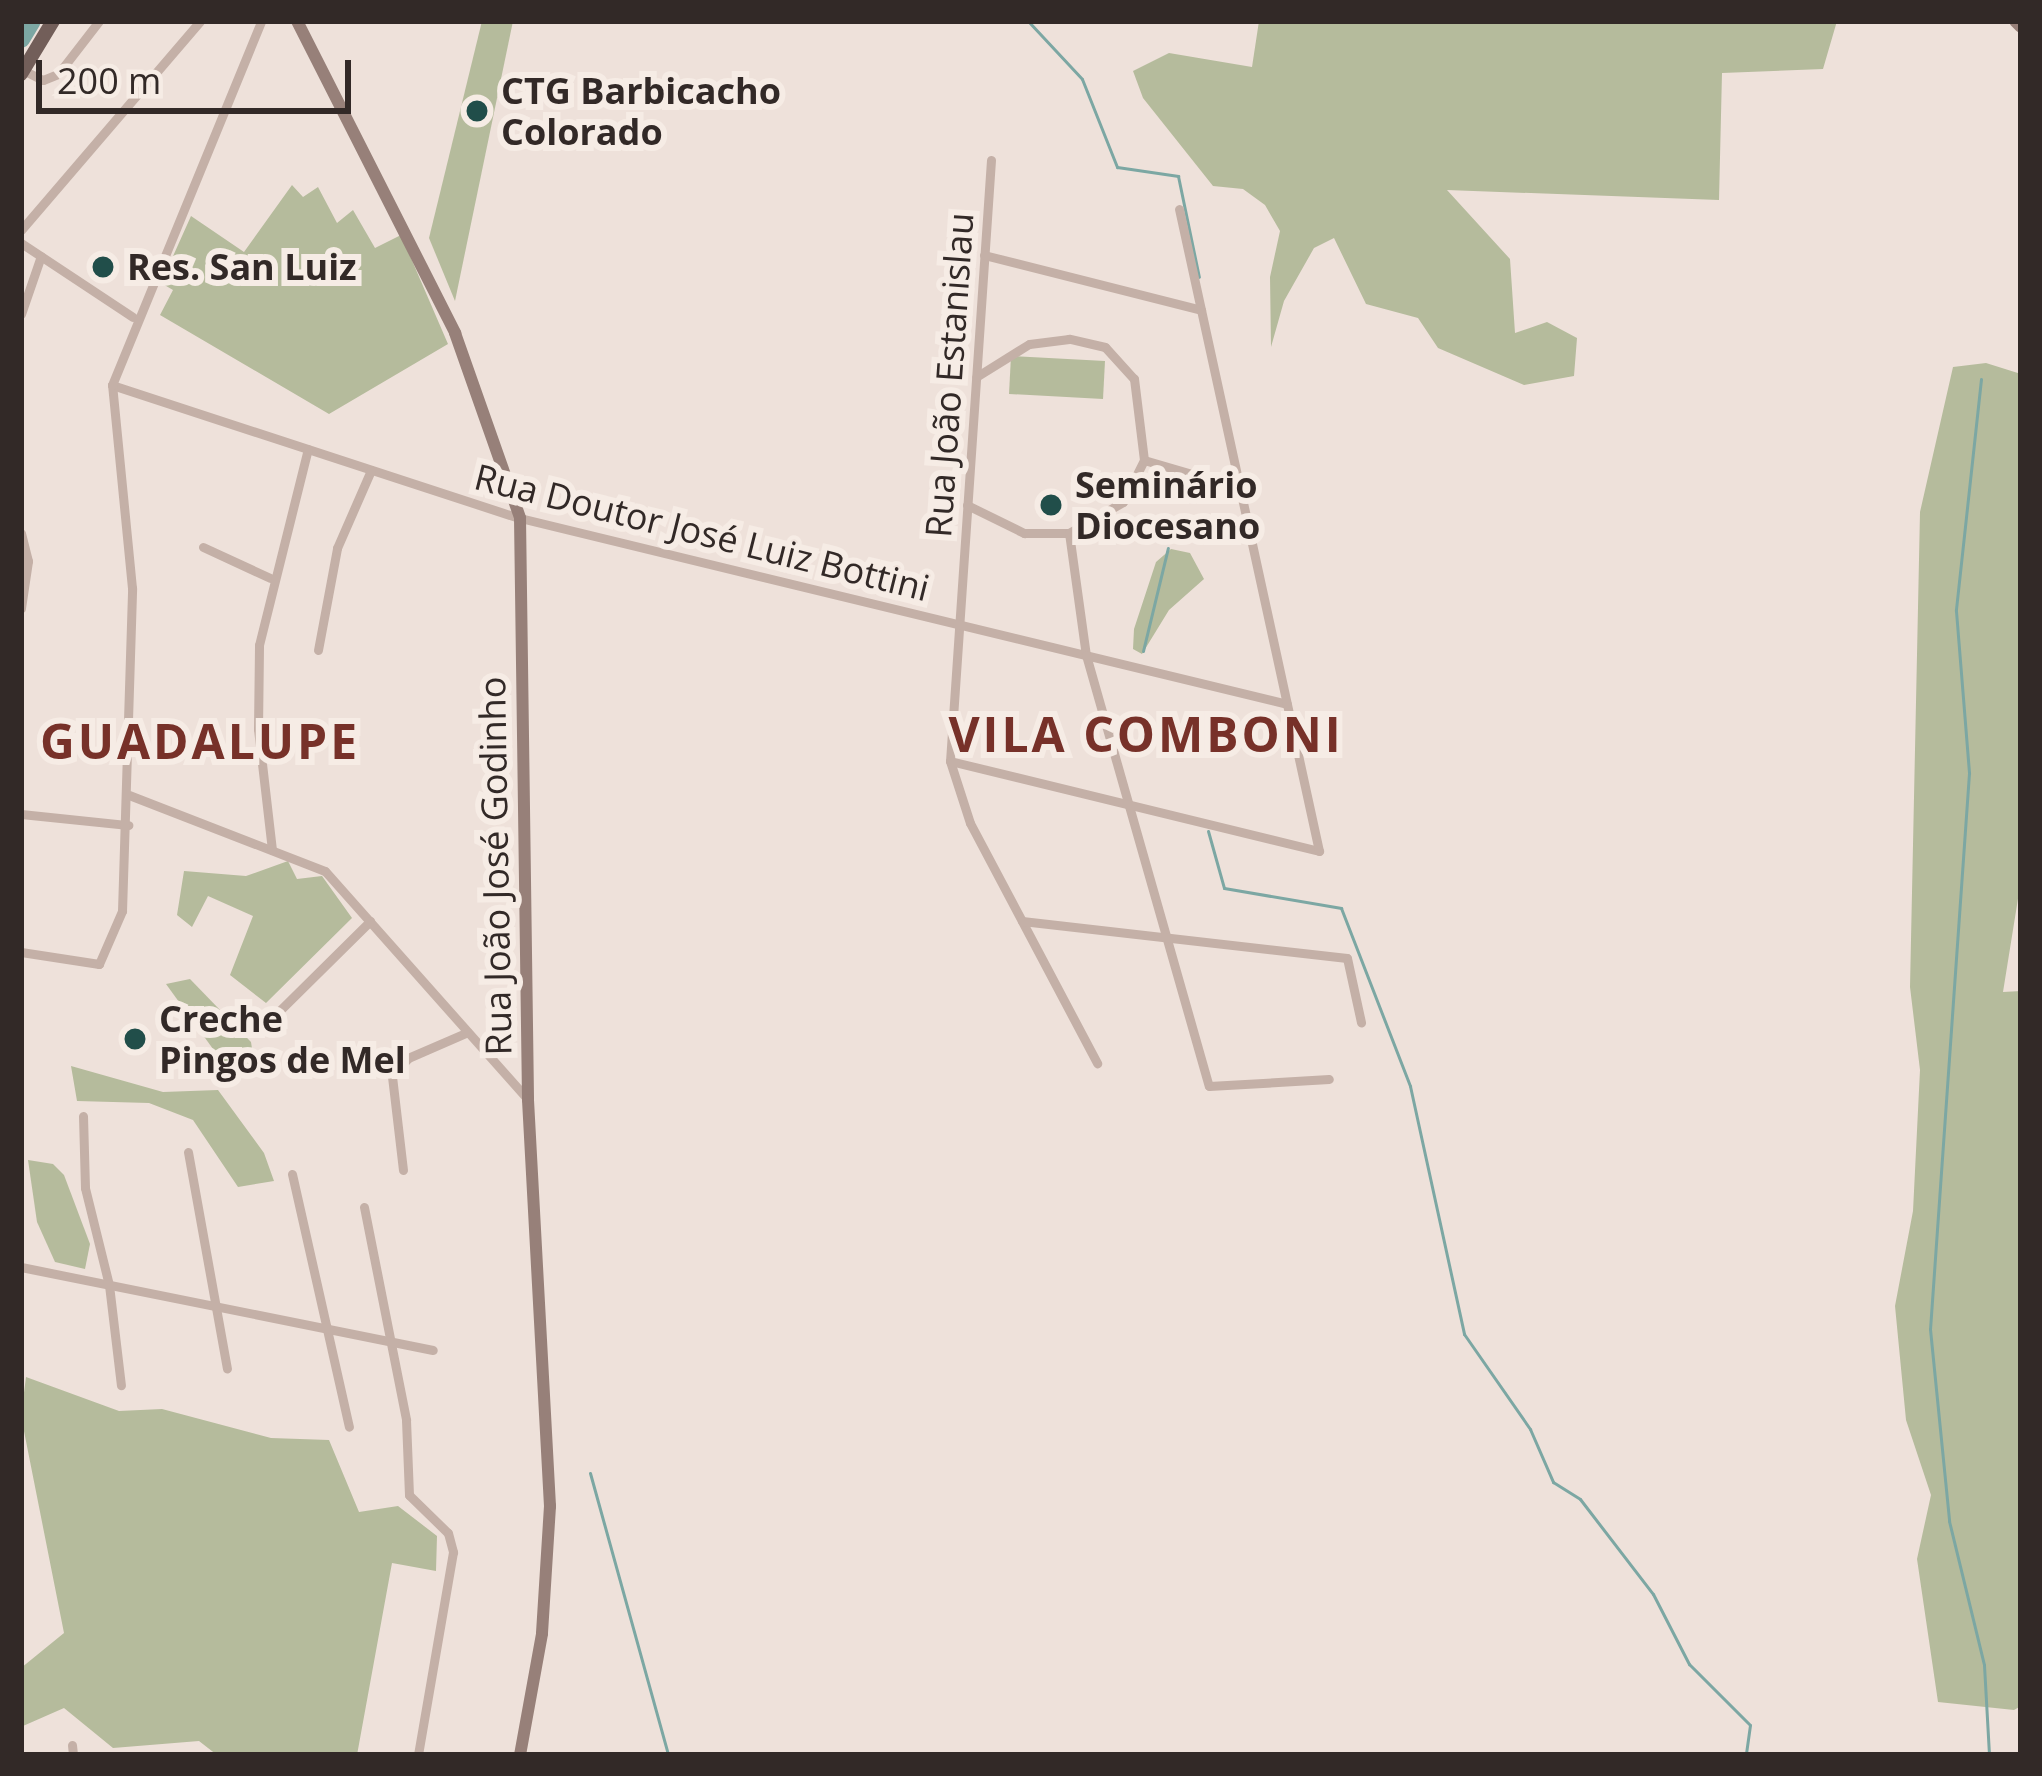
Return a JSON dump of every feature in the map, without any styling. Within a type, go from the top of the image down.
[{"type":"main road","points":[[22,72],[53,21]]},
{"type":"street","points":[[22,72],[43,80],[58,74],[99,21]]},
{"type":"street","points":[[21,230],[200,21]]},
{"type":"street","points":[[21,952],[99,964],[122,911],[129,795],[131,570],[112,385],[134,316],[261,21]]},
{"type":"street","name":"Rua João José Godinho","points":[[298,21],[455,333],[520,518],[527,1100],[550,1535],[520,1755]]},
{"type":"street","name":"Rua João Estanislau","points":[[991,160],[950,761],[963,809],[1096,1063]]},
{"type":"street","points":[[950,761],[1319,851],[1179,209]]},
{"type":"street","points":[[21,243],[134,316]]},
{"type":"street","points":[[984,254],[1201,310]]},
{"type":"street","points":[[21,314],[41,256]]},
{"type":"street","points":[[967,505],[1024,533],[1069,533],[1123,502],[1144,460],[1134,379],[1105,347],[1070,339],[1029,344],[976,376]]},
{"type":"street","name":"Rua Doutor José Luiz Bottini","points":[[112,385],[520,518],[1287,704]]},
{"type":"street","points":[[272,850],[257,689],[271,578],[308,449]]},
{"type":"street","points":[[1144,460],[1240,488]]},
{"type":"street","points":[[318,650],[337,548],[371,470]]},
{"type":"street","points":[[21,533],[28,561],[22,608]]},
{"type":"street","points":[[1069,533],[1086,655],[1209,1086],[1329,1078]]},
{"type":"street","points":[[202,547],[271,578]]},
{"type":"street","points":[[129,795],[325,871],[527,1100]]},
{"type":"street","points":[[21,814],[128,825]]},
{"type":"street","points":[[260,1030],[370,921]]},
{"type":"street","points":[[1022,921],[1347,958],[1361,1022]]},
{"type":"street","points":[[403,1170],[392,1076],[408,1058],[468,1032]]},
{"type":"street","points":[[83,1116],[85,1188],[109,1285],[121,1385]]},
{"type":"street","points":[[188,1152],[227,1369]]},
{"type":"street","points":[[292,1174],[349,1427]]},
{"type":"street","points":[[364,1207],[406,1420],[409,1495],[439,1525],[453,1552],[422,1754]]},
{"type":"street","points":[[21,1267],[433,1350]]},
{"type":"green space","name":"CTG Barbicacho Colorado","points":[[482,21],[513,21],[455,301],[429,238]]},
{"type":"green space","points":[[1259,21],[1837,21],[1823,69],[1722,73],[1719,200],[1447,190],[1510,259],[1515,333],[1547,322],[1577,338],[1574,376],[1524,385],[1438,348],[1418,318],[1366,304],[1334,238],[1314,248],[1284,301],[1271,347],[1270,277],[1280,231],[1265,205],[1243,189],[1213,186],[1143,98],[1133,71],[1169,53],[1252,67]]},
{"type":"green space","points":[[292,185],[303,197],[318,187],[337,223],[353,210],[375,248],[401,235],[448,344],[329,414],[160,315],[173,290],[161,283],[191,216],[244,252]]},
{"type":"green space","points":[[1011,356],[1105,361],[1103,399],[1009,394]]},
{"type":"green space","points":[[1986,363],[2021,374],[2021,880],[2003,992],[2021,991],[2021,1706],[2014,1710],[1938,1702],[1917,1559],[1931,1495],[1906,1420],[1895,1306],[1913,1211],[1920,1070],[1910,987],[1920,512],[1953,367]]},
{"type":"green space","points":[[1171,549],[1190,553],[1204,579],[1169,610],[1142,654],[1133,649],[1134,629],[1156,562]]},
{"type":"green space","points":[[288,861],[297,879],[322,876],[352,918],[266,1003],[230,975],[253,916],[208,896],[192,927],[177,915],[184,871],[246,876]]},
{"type":"green space","points":[[190,979],[251,1042],[255,1068],[234,1078],[166,984]]},
{"type":"green space","points":[[71,1066],[163,1092],[218,1090],[264,1153],[274,1181],[238,1187],[193,1120],[149,1103],[77,1101]]},
{"type":"green space","points":[[28,1160],[53,1164],[64,1175],[90,1244],[85,1269],[55,1262],[37,1222]]},
{"type":"green space","points":[[26,1377],[119,1411],[162,1409],[271,1438],[329,1440],[359,1512],[398,1506],[437,1536],[436,1571],[392,1563],[357,1755],[217,1755],[199,1741],[113,1748],[64,1708],[23,1726],[21,1668],[64,1633],[21,1416]]},
{"type":"waterway","points":[[21,39],[32,21]]},
{"type":"waterway","points":[[1028,21],[1082,79],[1117,167],[1178,176],[1199,277]]},
{"type":"waterway","points":[[1981,379],[1956,611],[1969,773],[1930,1329],[1949,1521],[1984,1665],[1989,1755]]},
{"type":"waterway","points":[[1143,651],[1168,548]]},
{"type":"waterway","points":[[1208,831],[1224,888],[1341,908],[1410,1086],[1464,1334],[1530,1429],[1553,1482],[1580,1499],[1653,1594],[1689,1664],[1750,1725],[1746,1755]]},
{"type":"waterway","points":[[590,1473],[668,1755]]},
{"type":"place","name":"CTG Barbicacho Colorado","points":[[477,111]]},
{"type":"place","name":"Res. San Luiz","points":[[103,267]]},
{"type":"place","name":"Seminário Diocesano","points":[[1051,505]]},
{"type":"place","name":"Creche Pingos de Mel","points":[[135,1039]]},
{"type":"district","name":"VILA COMBONI","points":[[1146,734]]},
{"type":"district","name":"GUADALUPE","points":[[200,741]]}]
